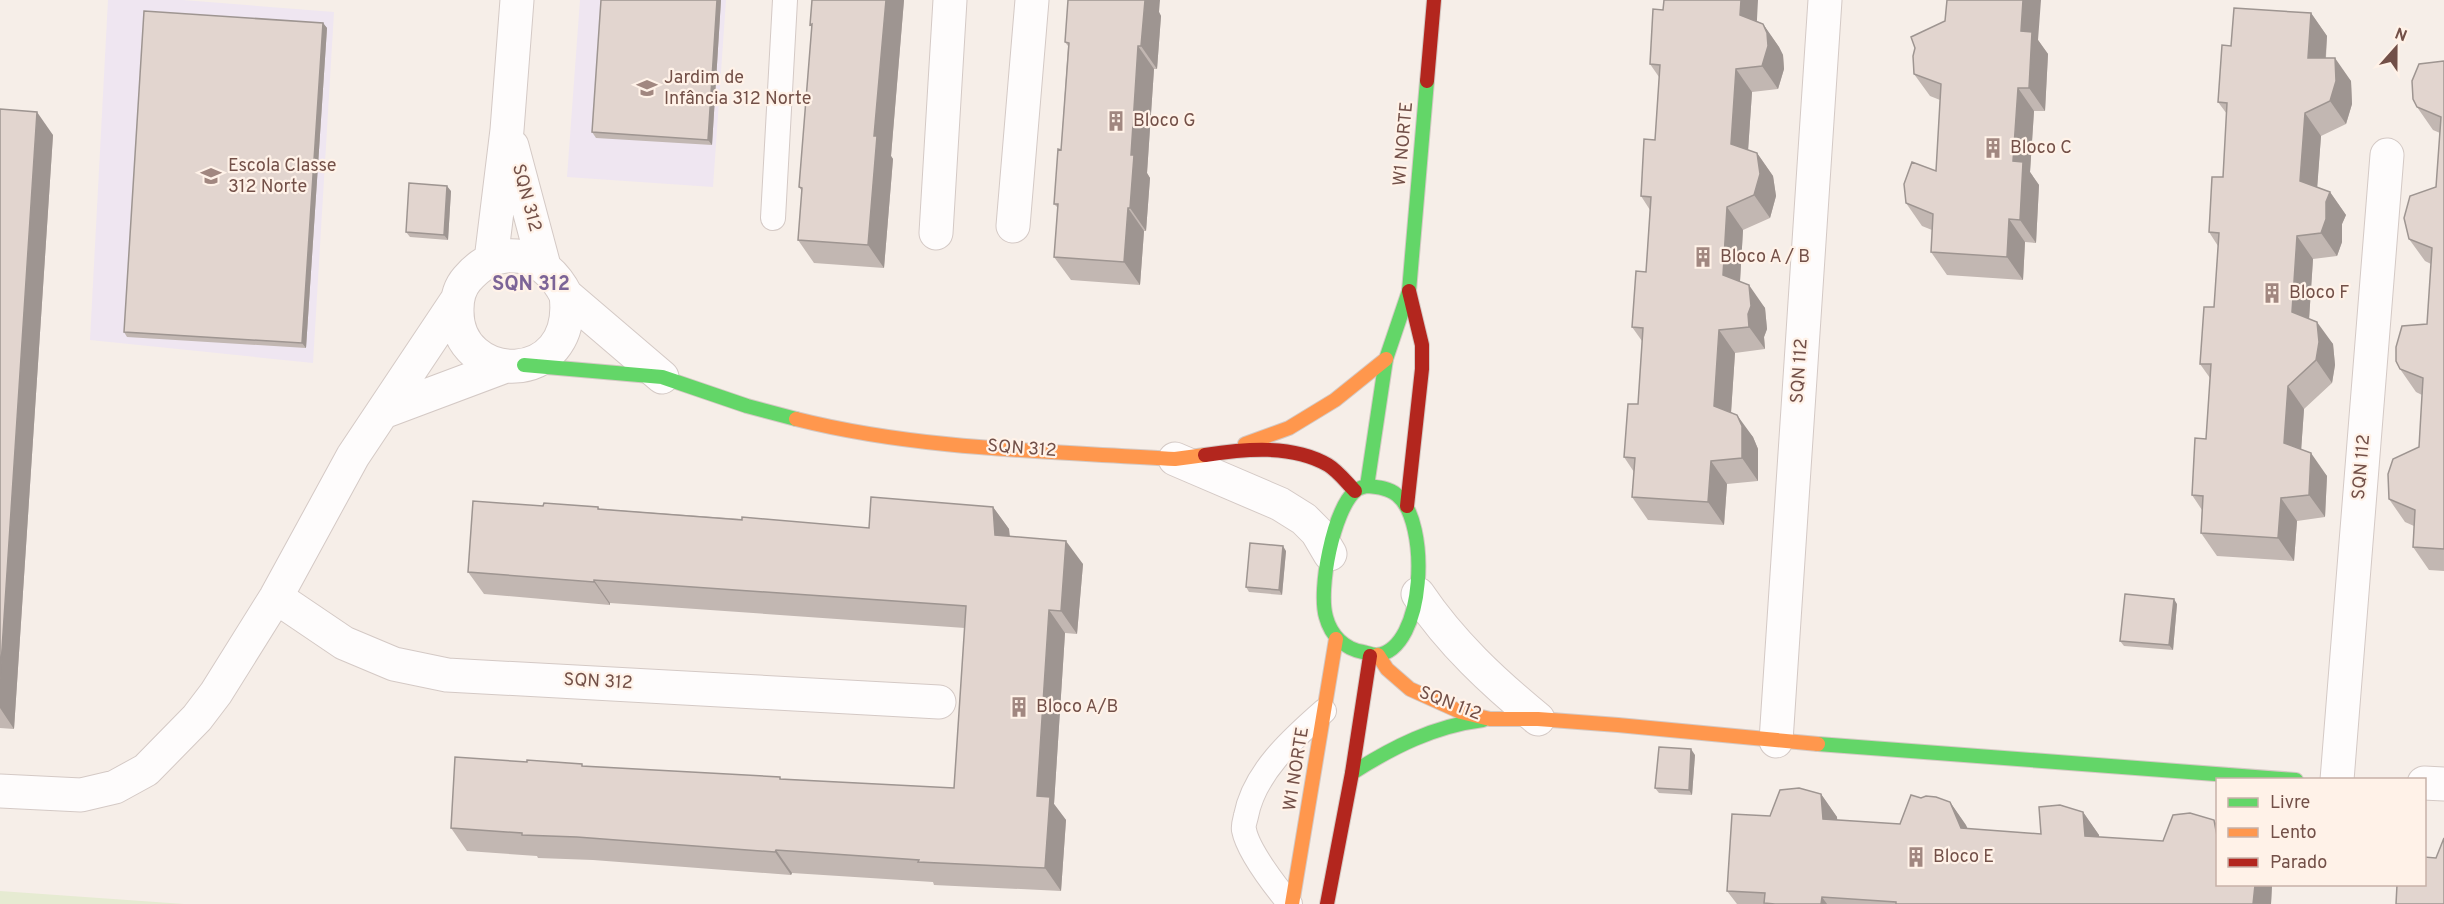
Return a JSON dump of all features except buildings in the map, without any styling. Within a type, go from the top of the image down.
[{"type":"street","name":"SQN 312","points":[[491,260],[507,130],[518,0]]},
{"type":"street","points":[[936,234],[950,0]]},
{"type":"street","points":[[1013,226],[1032,0]]},
{"type":"street","name":"W1 NORTE","points":[[1361,488],[1386,359],[1409,291],[1434,0]]},
{"type":"street","name":"SQN 112","points":[[1776,741],[1825,0]]},
{"type":"street","name":"SQN 312","points":[[507,130],[544,266]]},
{"type":"street","name":"SQN 112","points":[[2337,778],[2387,155]]},
{"type":"street","points":[[0,791],[81,795],[115,787],[132,780],[146,770],[197,718],[216,693],[276,597],[353,456],[457,300],[464,283],[476,269],[491,260],[510,256],[528,258],[544,266],[558,279],[566,296],[568,313],[565,331],[555,347],[542,359],[515,366],[488,361],[473,351],[462,336],[457,318],[457,300]]},
{"type":"street","name":"W1 NORTE","points":[[1407,506],[1422,369],[1422,345],[1409,291]]},
{"type":"street","name":"SQN 312","points":[[566,296],[662,377]]},
{"type":"street","points":[[1222,452],[1289,428],[1335,400],[1386,359]]},
{"type":"street","name":"SQN 312","points":[[383,412],[515,366],[662,377],[747,406],[848,432],[946,444],[1175,459],[1222,452],[1273,450],[1313,458],[1330,466],[1361,488]]},
{"type":"street","name":"SQN 312","points":[[1175,459],[1280,504],[1304,519],[1317,532],[1330,554]]},
{"type":"street","points":[[1361,488],[1387,488],[1399,496],[1407,506],[1416,523],[1420,557],[1418,594],[1410,620],[1399,640],[1389,651],[1374,655],[1350,649],[1335,639],[1325,615],[1324,584],[1330,554],[1347,503],[1361,488]]},
{"type":"street","name":"SQN 112","points":[[1418,594],[1432,615],[1469,657],[1493,681],[1538,719]]},
{"type":"street","name":"SQN 312","points":[[276,597],[344,643],[394,664],[447,675],[939,702]]},
{"type":"street","name":"W1 NORTE","points":[[1291,904],[1335,639]]},
{"type":"street","points":[[1327,904],[1374,655]]},
{"type":"street","name":"SQN 112","points":[[1374,655],[1410,689],[1461,712],[1490,719],[1538,719],[1776,741],[2269,778]]},
{"type":"street","points":[[1353,773],[1408,740],[1442,727],[1490,719]]},
{"type":"street","points":[[2426,783],[2444,784]]},
{"type":"lane","points":[[773,218],[785,0]]},
{"type":"lane","points":[[1291,904],[1261,866],[1243,829],[1249,801],[1263,775],[1294,737],[1324,711]]},
{"type":"shaded area","name":"Escola Classe 312 Norte","points":[[108,0],[183,0],[334,12],[313,363],[90,340]]},
{"type":"shaded area","name":"Jardim de Infância 312 Norte","points":[[580,0],[726,0],[713,187],[567,177]]},
{"type":"green space","points":[[0,891],[184,904],[0,904]]},
{"type":"traffic: fast","points":[[1367,486],[1386,359],[1409,291],[1427,81]]},
{"type":"traffic: fast","points":[[524,365],[662,377],[747,406],[796,419]]},
{"type":"traffic: fast","points":[[1367,486],[1383,488],[1394,493],[1408,509],[1415,530],[1418,555],[1418,582],[1414,609],[1405,631],[1393,647],[1377,655],[1350,648],[1340,641],[1328,624],[1324,605],[1329,551],[1340,515],[1355,491],[1367,486]]},
{"type":"traffic: fast","points":[[1352,773],[1415,739],[1448,727],[1483,720]]},
{"type":"traffic: fast","points":[[1818,744],[2269,778]]},
{"type":"traffic: slow","points":[[1245,444],[1289,428],[1335,400],[1386,359]]},
{"type":"traffic: slow","points":[[796,419],[889,437],[984,448],[1175,459],[1205,455]]},
{"type":"traffic: slow","points":[[1292,904],[1336,639]]},
{"type":"traffic: slow","points":[[1378,655],[1387,669],[1410,689],[1461,712],[1490,719],[1538,719],[1618,725],[1818,744]]},
{"type":"traffic: jam","points":[[1427,81],[1434,0]]},
{"type":"traffic: jam","points":[[1407,506],[1422,369],[1422,345],[1409,291]]},
{"type":"traffic: jam","points":[[1205,455],[1252,450],[1299,454],[1328,465],[1355,491]]},
{"type":"traffic: jam","points":[[1327,904],[1352,773],[1370,656]]},
{"type":"place","name":"Jardim de Infância 312 Norte","points":[[647,88]]},
{"type":"place","name":"Bloco G","points":[[1116,121]]},
{"type":"place","name":"Bloco C","points":[[1993,148]]},
{"type":"place","name":"Escola Classe 312 Norte","points":[[211,176]]},
{"type":"place","name":"Bloco A / B","points":[[1703,257]]},
{"type":"place","name":"Bloco F","points":[[2272,293]]},
{"type":"place","name":"Bloco A/B","points":[[1019,707]]},
{"type":"place","name":"Bloco E","points":[[1916,857]]},
{"type":"district","name":"SQN 312","points":[[531,285]]}]
